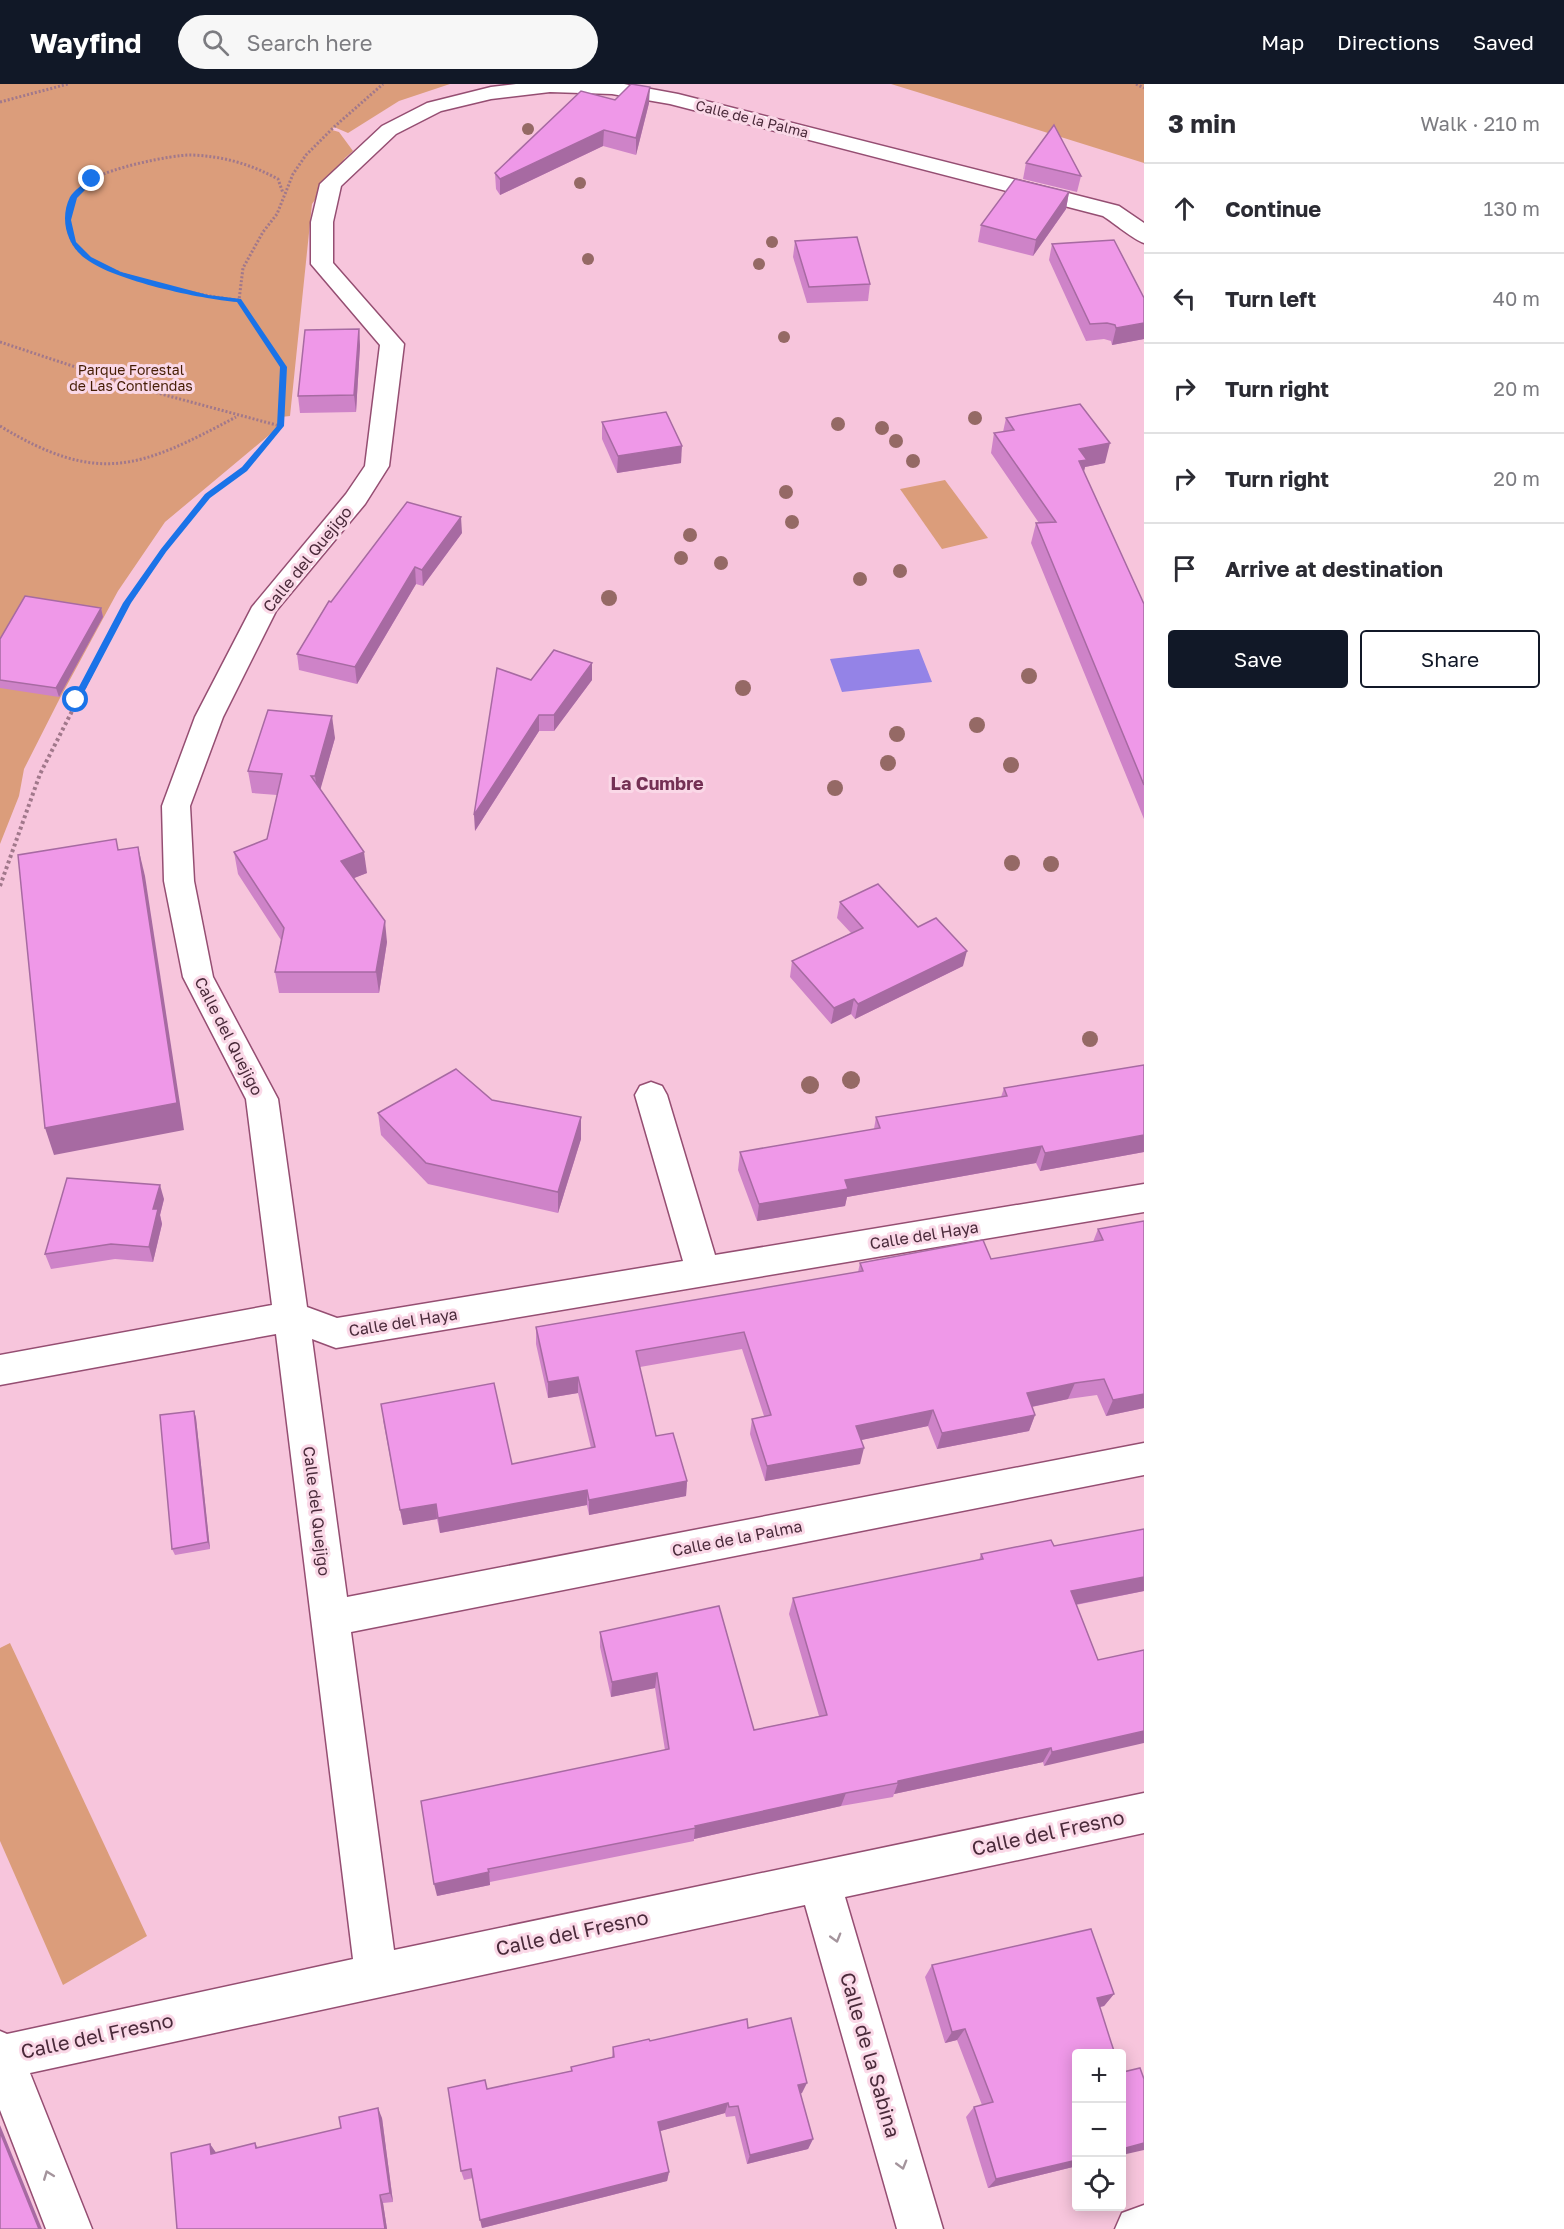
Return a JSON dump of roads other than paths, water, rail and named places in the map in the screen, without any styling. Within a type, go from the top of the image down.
[{"type":"street","name":"Calle de la Palma","points":[[359,156],[389,130],[434,107],[490,93],[550,86],[612,88],[671,98],[1111,211],[1137,228],[1144,236]]},
{"type":"street","name":"Calle del Quejigo","points":[[359,156],[331,184],[322,222],[322,264],[392,344],[377,466],[356,499],[265,607],[209,717],[176,807],[178,882],[198,977],[261,1099],[292,1316],[376,1975]]},
{"type":"street","points":[[651,1095],[703,1272]]},
{"type":"street","name":"Calle del Haya","points":[[292,1316],[336,1333],[1144,1198]]},
{"type":"street","points":[[0,1370],[292,1316]]},
{"type":"street","name":"Calle de la Palma","points":[[331,1618],[1144,1459]]},
{"type":"street","name":"Calle del Fresno","points":[[1,2055],[1144,1813]]},
{"type":"street","name":"Calle de la Sabina","points":[[819,1881],[920,2229]]},
{"type":"street","points":[[1,2055],[69,2229]]},
{"type":"street","points":[[1138,2229],[1144,2228]]},
{"type":"district","name":"La Cumbre","points":[[657,784]]},
{"type":"park label","name":"Parque Forestal de Las Contiendas","points":[[131,378]]}]
